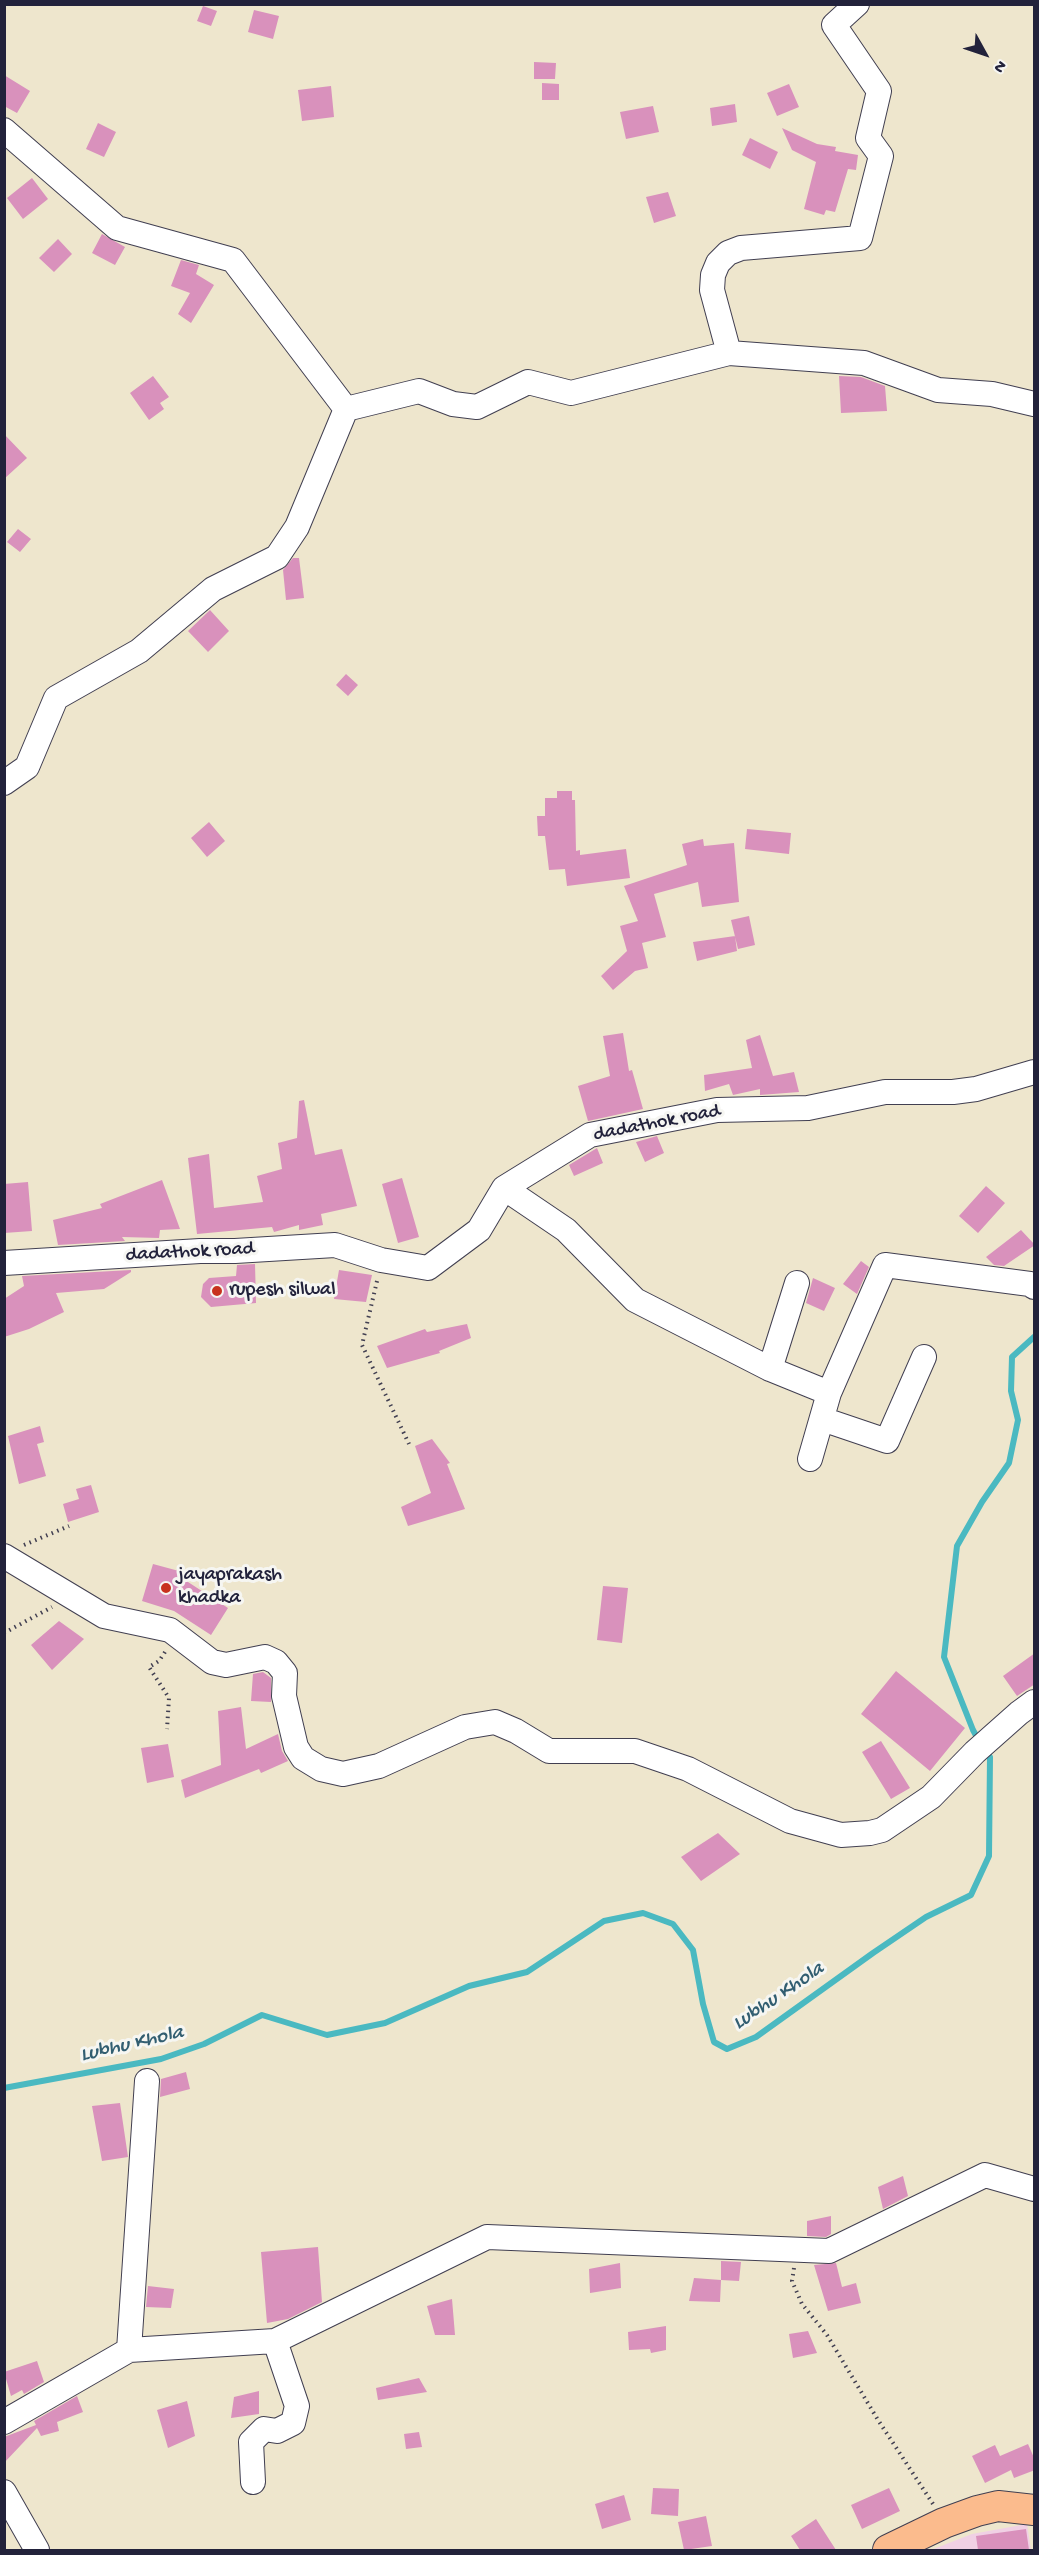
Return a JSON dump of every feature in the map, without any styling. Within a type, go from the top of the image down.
[{"type":"main road","points":[[888,2550],[944,2523],[998,2506],[1035,2510]]},
{"type":"street","points":[[729,353],[712,290],[713,276],[718,263],[728,253],[741,248],[860,238],[881,156],[868,138],[879,91],[834,25],[857,4]]},
{"type":"street","points":[[4,130],[117,228],[233,260],[346,409]]},
{"type":"street","points":[[346,409],[419,391],[453,404],[477,407],[528,382],[571,393],[729,353],[864,363],[938,390],[992,394],[1035,404]]},
{"type":"street","points":[[4,783],[27,766],[56,698],[139,651],[213,589],[277,557],[297,527],[346,409]]},
{"type":"street","name":"dadathok road","points":[[4,1263],[335,1245],[381,1260],[428,1268],[479,1230],[504,1188],[590,1135],[717,1110],[808,1108],[885,1092],[953,1092],[976,1089],[1035,1072]]},
{"type":"street","points":[[504,1188],[566,1230],[635,1300],[770,1369],[830,1393]]},
{"type":"street","points":[[810,1459],[830,1393],[885,1265],[1030,1284],[1035,1287]]},
{"type":"street","points":[[770,1369],[797,1282]]},
{"type":"street","points":[[822,1419],[887,1441],[924,1357]]},
{"type":"street","points":[[10,1553],[71,1597],[104,1616],[176,1633],[212,1662],[226,1665],[265,1657],[276,1662],[285,1673],[284,1696],[296,1747],[303,1758],[321,1769],[343,1774],[379,1766],[465,1727],[495,1722],[516,1731],[549,1751],[635,1751],[688,1769],[790,1821],[841,1835],[882,1830],[931,1797],[994,1734],[1035,1702]]},
{"type":"street","points":[[129,2350],[147,2081]]},
{"type":"street","points":[[4,2422],[129,2350],[275,2341],[487,2237],[829,2251],[985,2175],[1035,2188]]},
{"type":"street","points":[[253,2482],[251,2442],[264,2429],[277,2431],[293,2423],[297,2406],[275,2341]]},
{"type":"street","points":[[4,2492],[37,2550]]},
{"type":"path","points":[[381,1260],[362,1345],[410,1444]]},
{"type":"path","points":[[10,1553],[69,1526]]},
{"type":"path","points":[[4,1633],[71,1597]]},
{"type":"path","points":[[167,1729],[170,1698],[149,1667],[159,1661],[176,1633]]},
{"type":"path","points":[[796,2250],[792,2281],[802,2304],[838,2352],[878,2420],[944,2523]]},
{"type":"shaded area","points":[[1027,2524],[1031,2550],[931,2550],[972,2534]]},
{"type":"building","points":[[203,6],[217,11],[211,26],[197,21]]},
{"type":"building","points":[[254,10],[279,16],[273,39],[248,32]]},
{"type":"building","points":[[534,62],[556,63],[555,79],[534,79]]},
{"type":"building","points":[[4,75],[30,91],[17,113],[4,106]]},
{"type":"building","points":[[542,83],[559,84],[559,100],[542,100]]},
{"type":"building","points":[[789,84],[799,107],[777,116],[767,93]]},
{"type":"building","points":[[331,86],[334,117],[302,121],[298,90]]},
{"type":"building","points":[[735,104],[737,122],[712,126],[710,108]]},
{"type":"building","points":[[653,106],[659,132],[626,139],[620,112]]},
{"type":"building","points":[[98,123],[116,132],[104,157],[86,149]]},
{"type":"building","points":[[782,128],[817,144],[836,147],[835,151],[858,155],[856,170],[848,169],[835,212],[826,210],[824,215],[804,209],[816,162],[792,150]]},
{"type":"building","points":[[750,138],[778,152],[770,169],[742,155]]},
{"type":"building","points":[[32,178],[48,199],[23,219],[7,198]]},
{"type":"building","points":[[668,192],[676,216],[654,223],[646,197]]},
{"type":"building","points":[[102,234],[125,247],[115,265],[92,253]]},
{"type":"building","points":[[58,239],[72,254],[54,272],[39,258]]},
{"type":"building","points":[[181,260],[199,265],[196,274],[214,285],[191,323],[178,314],[190,293],[171,286]]},
{"type":"building","points":[[153,376],[169,397],[160,403],[164,409],[149,420],[130,393]]},
{"type":"building","points":[[839,376],[861,377],[885,386],[887,411],[841,413]]},
{"type":"building","points":[[4,434],[27,458],[4,479]]},
{"type":"building","points":[[18,529],[31,539],[20,552],[7,542]]},
{"type":"building","points":[[293,558],[299,558],[304,598],[286,600],[283,570]]},
{"type":"building","points":[[210,610],[229,631],[208,652],[188,631]]},
{"type":"building","points":[[346,674],[358,685],[348,696],[336,685]]},
{"type":"building","points":[[557,791],[572,791],[572,800],[575,800],[576,851],[580,850],[580,855],[626,849],[630,878],[567,886],[565,869],[549,870],[545,836],[538,836],[537,816],[545,816],[545,798],[557,798]]},
{"type":"building","points":[[209,822],[225,841],[207,857],[191,838]]},
{"type":"building","points":[[747,829],[791,833],[789,854],[745,849]]},
{"type":"building","points":[[703,839],[704,846],[734,843],[739,902],[702,907],[698,882],[654,894],[666,937],[642,943],[648,968],[635,971],[613,990],[601,976],[627,951],[620,926],[638,921],[624,886],[687,865],[682,844]]},
{"type":"building","points":[[749,916],[755,945],[738,949],[731,920]]},
{"type":"building","points":[[735,936],[737,951],[697,961],[693,942]]},
{"type":"building","points":[[623,1033],[629,1071],[632,1070],[643,1109],[588,1121],[578,1086],[610,1076],[603,1036]]},
{"type":"building","points":[[760,1035],[773,1076],[794,1072],[799,1092],[760,1095],[760,1089],[733,1095],[729,1084],[705,1091],[704,1075],[752,1068],[746,1040]]},
{"type":"building","points":[[304,1100],[315,1155],[342,1149],[357,1206],[321,1214],[323,1225],[299,1230],[299,1225],[274,1232],[272,1227],[197,1234],[188,1158],[209,1154],[214,1208],[263,1202],[257,1176],[282,1169],[278,1143],[297,1138],[299,1101]]},
{"type":"building","points":[[657,1136],[664,1153],[645,1162],[636,1142]]},
{"type":"building","points":[[597,1148],[603,1163],[574,1176],[569,1165]]},
{"type":"building","points":[[402,1178],[419,1237],[398,1243],[382,1184]]},
{"type":"building","points":[[162,1180],[180,1229],[160,1230],[159,1238],[122,1237],[125,1241],[58,1245],[53,1220],[102,1208],[100,1204]]},
{"type":"building","points":[[28,1182],[32,1231],[4,1233],[4,1184]]},
{"type":"building","points":[[986,1186],[1005,1203],[978,1233],[959,1216]]},
{"type":"building","points":[[1021,1230],[1035,1245],[1004,1266],[994,1265],[986,1257]]},
{"type":"building","points":[[861,1261],[869,1267],[857,1294],[843,1284]]},
{"type":"building","points":[[255,1264],[256,1303],[211,1307],[201,1297],[203,1284],[209,1278],[236,1276],[237,1265]]},
{"type":"building","points":[[131,1270],[104,1289],[56,1293],[64,1312],[29,1329],[4,1337],[4,1299],[24,1286],[22,1276]]},
{"type":"building","points":[[339,1270],[372,1275],[366,1302],[334,1299]]},
{"type":"building","points":[[813,1278],[835,1288],[824,1311],[806,1303]]},
{"type":"building","points":[[467,1324],[471,1338],[439,1351],[440,1353],[387,1368],[377,1346],[425,1329],[427,1332]]},
{"type":"building","points":[[40,1426],[44,1442],[37,1444],[46,1476],[19,1484],[8,1436]]},
{"type":"building","points":[[432,1439],[450,1463],[447,1464],[465,1509],[408,1526],[401,1507],[431,1493],[415,1446]]},
{"type":"building","points":[[91,1485],[99,1512],[68,1522],[63,1504],[79,1499],[76,1489]]},
{"type":"building","points":[[153,1564],[190,1574],[188,1582],[228,1608],[211,1635],[174,1611],[142,1601]]},
{"type":"building","points":[[603,1586],[628,1588],[622,1643],[597,1640]]},
{"type":"building","points":[[59,1621],[84,1639],[52,1670],[31,1645]]},
{"type":"building","points":[[1035,1653],[1035,1684],[1017,1696],[1003,1676]]},
{"type":"building","points":[[896,1671],[965,1728],[930,1771],[861,1714]]},
{"type":"building","points":[[263,1672],[271,1678],[271,1702],[251,1701],[253,1674]]},
{"type":"building","points":[[241,1707],[246,1749],[278,1734],[282,1751],[288,1761],[261,1773],[259,1769],[185,1798],[181,1780],[221,1765],[218,1711]]},
{"type":"building","points":[[881,1741],[910,1788],[891,1799],[862,1752]]},
{"type":"building","points":[[168,1744],[174,1777],[147,1783],[141,1748]]},
{"type":"building","points":[[718,1833],[740,1854],[701,1881],[681,1857]]},
{"type":"building","points":[[186,2072],[190,2089],[160,2097],[161,2079]]},
{"type":"building","points":[[120,2103],[128,2157],[102,2161],[92,2106]]},
{"type":"building","points":[[903,2176],[908,2196],[883,2209],[878,2187]]},
{"type":"building","points":[[831,2216],[831,2234],[826,2237],[807,2236],[807,2221]]},
{"type":"building","points":[[318,2247],[322,2302],[288,2319],[267,2323],[261,2252]]},
{"type":"building","points":[[721,2261],[741,2262],[739,2281],[721,2280]]},
{"type":"building","points":[[620,2263],[621,2288],[590,2293],[589,2269]]},
{"type":"building","points":[[836,2263],[842,2287],[856,2283],[861,2303],[828,2311],[814,2265]]},
{"type":"building","points":[[694,2278],[721,2280],[720,2302],[689,2301]]},
{"type":"building","points":[[148,2286],[174,2289],[171,2308],[146,2307]]},
{"type":"building","points":[[452,2299],[455,2335],[435,2335],[427,2306]]},
{"type":"building","points":[[666,2326],[666,2350],[651,2353],[650,2349],[629,2350],[628,2332]]},
{"type":"building","points":[[808,2331],[817,2353],[793,2358],[789,2334]]},
{"type":"building","points":[[37,2361],[44,2382],[24,2394],[22,2390],[11,2396],[4,2372]]},
{"type":"building","points":[[419,2378],[427,2392],[378,2400],[376,2388]]},
{"type":"building","points":[[259,2391],[259,2414],[231,2418],[234,2397]]},
{"type":"building","points":[[77,2396],[83,2412],[57,2422],[59,2431],[41,2436],[37,2428],[4,2463],[4,2437],[36,2425],[34,2421]]},
{"type":"building","points":[[187,2401],[195,2436],[168,2448],[157,2410]]},
{"type":"building","points":[[419,2432],[422,2447],[406,2449],[404,2434]]},
{"type":"building","points":[[1028,2444],[1035,2460],[1035,2470],[1014,2478],[1011,2470],[985,2483],[972,2456],[995,2445],[1000,2456]]},
{"type":"building","points":[[653,2488],[679,2489],[678,2516],[651,2514]]},
{"type":"building","points":[[889,2488],[900,2511],[862,2529],[851,2505]]},
{"type":"building","points":[[624,2495],[631,2520],[602,2529],[595,2504]]},
{"type":"building","points":[[706,2516],[712,2546],[684,2550],[678,2522]]},
{"type":"building","points":[[816,2519],[836,2550],[800,2550],[791,2536]]},
{"type":"building","points":[[1026,2529],[1029,2550],[978,2550],[976,2536]]},
{"type":"waterway","name":"Lubhu Khola","points":[[979,1741],[944,1657],[957,1546],[982,1502],[1009,1463],[1018,1420],[1011,1391],[1012,1357],[1034,1337]]},
{"type":"waterway","name":"Lubhu Khola","points":[[4,2088],[161,2059],[204,2044],[262,2015],[327,2035],[385,2023],[469,1986],[527,1972],[604,1921],[643,1913],[673,1924],[693,1950],[703,2004],[714,2042],[727,2049],[756,2037],[926,1917],[971,1895],[989,1856],[990,1757],[985,1749]]},
{"type":"place","name":"rupesh silwal","points":[[217,1291]]},
{"type":"place","name":"jayaprakash khadka","points":[[166,1588]]}]
